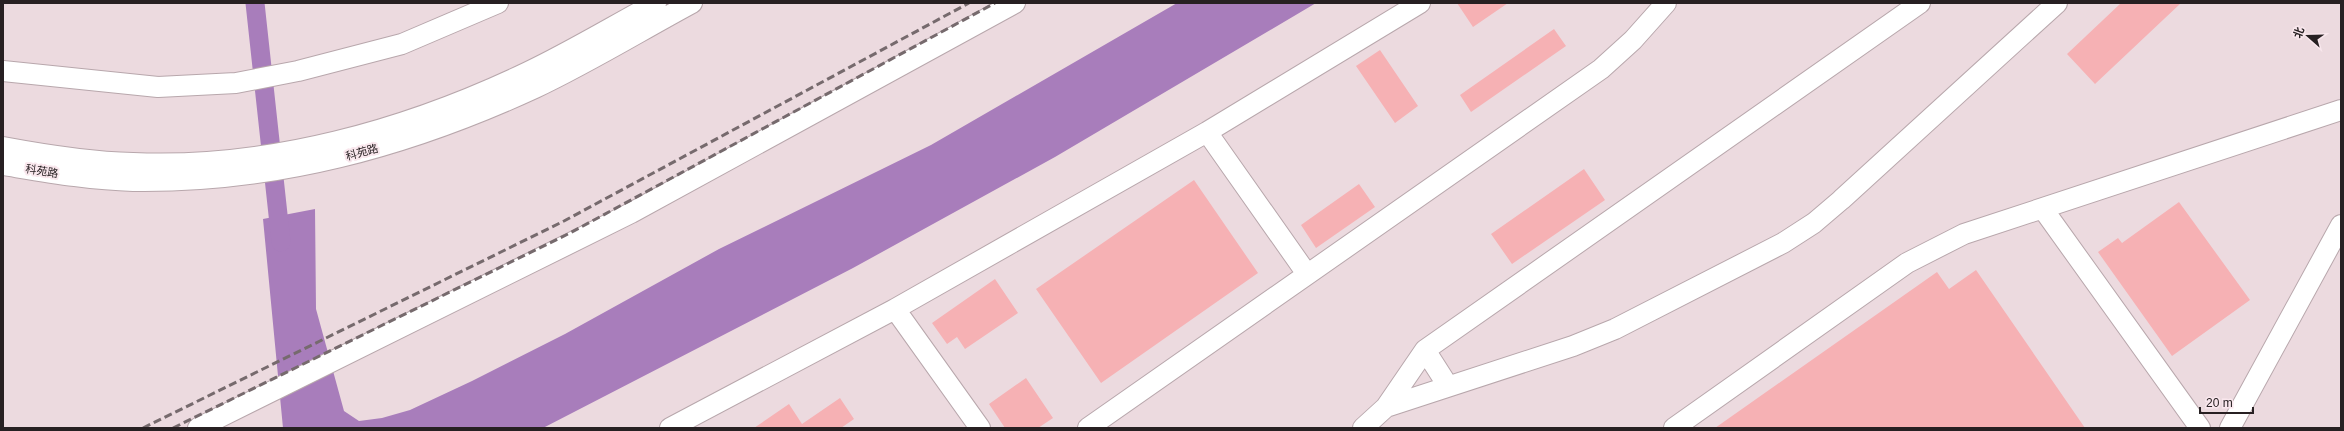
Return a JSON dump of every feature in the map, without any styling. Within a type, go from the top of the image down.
[{"type":"street","points":[[3,71],[158,87],[236,83],[298,71],[402,44],[498,3]]},
{"type":"street","name":"科苑路","points":[[291,160],[441,108],[528,72],[656,3]]},
{"type":"street","name":"科苑路","points":[[3,147],[58,157],[133,164],[206,162],[240,166],[363,153],[447,125],[536,88],[692,3]]},
{"type":"street","points":[[198,428],[340,359],[631,213],[1015,3]]},
{"type":"street","points":[[670,428],[895,309],[1207,132],[1420,3]]},
{"type":"street","points":[[1088,428],[1601,68],[1633,40],[1666,3]]},
{"type":"street","points":[[1363,428],[1386,407],[1425,350],[1920,3]]},
{"type":"street","points":[[1386,407],[1573,346],[1615,329],[1783,243],[1814,223],[1841,200],[2057,3]]},
{"type":"street","points":[[1674,428],[1906,263],[1964,234],[2341,110]]},
{"type":"street","points":[[1207,132],[1307,274]]},
{"type":"street","name":"科苑路","points":[[3,165],[56,174],[132,181],[208,180],[240,166]]},
{"type":"street","points":[[2043,209],[2200,428]]},
{"type":"street","points":[[2230,428],[2341,225]]},
{"type":"street","points":[[895,309],[980,428]]},
{"type":"street","points":[[1425,350],[1448,386]]},
{"type":"shaded area","points":[[1177,3],[1316,3],[1055,157],[853,268],[543,428],[283,428],[263,219],[315,209],[316,309],[344,411],[359,421],[382,418],[410,410],[472,381],[565,334],[719,249],[931,145]]},
{"type":"building","points":[[1457,3],[1508,3],[1473,27]]},
{"type":"building","points":[[2121,3],[2181,3],[2095,84],[2067,54]]},
{"type":"building","points":[[1554,29],[1566,46],[1471,112],[1460,95]]},
{"type":"building","points":[[1380,50],[1418,106],[1395,123],[1356,66]]},
{"type":"building","points":[[1584,169],[1605,200],[1512,264],[1491,234]]},
{"type":"building","points":[[1194,180],[1258,273],[1101,383],[1036,289]]},
{"type":"building","points":[[1359,184],[1375,207],[1316,248],[1301,225]]},
{"type":"building","points":[[2179,202],[2250,300],[2172,356],[2098,252],[2118,238],[2122,243]]},
{"type":"building","points":[[1976,270],[2085,428],[1715,428],[1937,272],[1949,289]]},
{"type":"building","points":[[995,279],[1018,313],[965,349],[957,337],[947,344],[932,323]]},
{"type":"building","points":[[1026,378],[1053,418],[1038,428],[1005,428],[989,404]]},
{"type":"building","points":[[840,398],[854,419],[841,428],[754,428],[789,404],[802,424]]},
{"type":"waterway","points":[[255,3],[281,242]]},
{"type":"railway","points":[[143,428],[564,221],[969,3]]},
{"type":"railway","points":[[173,428],[570,233],[995,3]]}]
